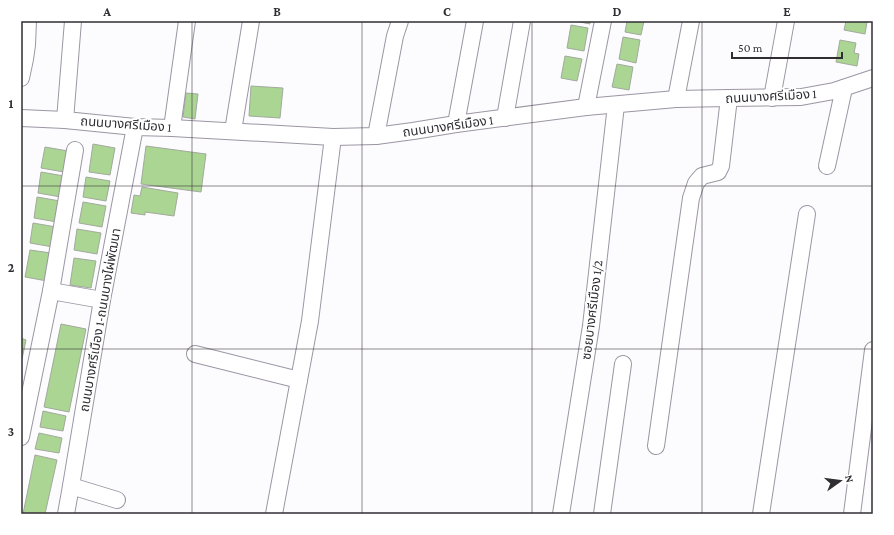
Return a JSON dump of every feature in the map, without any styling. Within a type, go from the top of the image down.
[{"type":"street","points":[[21,78],[26,52],[28,21]]},
{"type":"street","points":[[65,120],[73,21]]},
{"type":"street","points":[[172,128],[186,21]]},
{"type":"street","points":[[233,131],[251,21]]},
{"type":"street","points":[[376,136],[400,21]]},
{"type":"street","points":[[456,124],[475,21]]},
{"type":"street","points":[[505,118],[522,21]]},
{"type":"street","points":[[586,107],[603,21]]},
{"type":"street","points":[[676,99],[691,21]]},
{"type":"street","points":[[772,98],[786,21]]},
{"type":"street","name":"ถนนบางศรีเมือง 1","points":[[21,118],[65,120],[135,127],[333,137],[376,136],[586,107],[676,99],[801,97],[834,92],[873,78]]},
{"type":"street","points":[[827,166],[844,88]]},
{"type":"street","points":[[656,446],[691,198],[696,183],[702,176],[718,172],[721,166],[729,98]]},
{"type":"street","name":"ซอยบางศรีเมือง 1/2","points":[[561,514],[591,326],[616,105]]},
{"type":"street","name":"ถนนบางศรีเมือง 1-ถนนบางไผ่พัฒนา","points":[[66,514],[72,486],[102,300],[135,127]]},
{"type":"street","points":[[274,514],[310,322],[333,137]]},
{"type":"street","points":[[21,437],[51,291],[75,150]]},
{"type":"street","points":[[761,514],[807,214]]},
{"type":"street","points":[[51,291],[102,300]]},
{"type":"street","points":[[852,514],[870,389],[873,350]]},
{"type":"street","points":[[195,354],[299,380]]},
{"type":"street","points":[[602,514],[623,364]]},
{"type":"street","points":[[72,486],[117,500]]},
{"type":"building","points":[[575,21],[590,21],[590,24]]},
{"type":"building","points":[[627,21],[644,21],[641,35],[625,32]]},
{"type":"building","points":[[846,21],[867,22],[865,34],[844,30]]},
{"type":"building","points":[[571,25],[588,28],[584,51],[567,48]]},
{"type":"building","points":[[623,37],[640,40],[636,63],[619,59]]},
{"type":"building","points":[[840,40],[856,43],[854,53],[859,54],[857,66],[836,62]]},
{"type":"building","points":[[565,56],[582,59],[577,81],[561,78]]},
{"type":"building","points":[[617,64],[633,67],[629,90],[612,87]]},
{"type":"building","points":[[251,86],[283,88],[280,118],[249,116]]},
{"type":"building","points":[[186,93],[198,94],[195,119],[183,117]]},
{"type":"building","points":[[93,144],[115,148],[110,175],[89,172]]},
{"type":"building","points":[[146,146],[206,154],[201,192],[141,184]]},
{"type":"building","points":[[45,147],[68,151],[64,172],[41,168]]},
{"type":"building","points":[[41,172],[64,176],[61,197],[38,193]]},
{"type":"building","points":[[86,177],[110,181],[106,201],[83,197]]},
{"type":"building","points":[[142,187],[178,193],[174,216],[145,212],[145,215],[131,213],[134,195],[140,196]]},
{"type":"building","points":[[37,197],[60,201],[57,222],[34,218]]},
{"type":"building","points":[[83,202],[106,206],[102,227],[79,223]]},
{"type":"building","points":[[33,223],[56,227],[53,247],[30,243]]},
{"type":"building","points":[[77,229],[101,233],[97,254],[74,250]]},
{"type":"building","points":[[30,250],[51,253],[47,281],[25,277]]},
{"type":"building","points":[[74,258],[96,261],[91,288],[70,285]]},
{"type":"building","points":[[61,324],[86,329],[69,412],[44,407]]},
{"type":"building","points":[[21,338],[26,340],[22,359],[21,359]]},
{"type":"building","points":[[43,411],[66,416],[63,431],[40,427]]},
{"type":"building","points":[[39,433],[62,438],[59,453],[35,449]]},
{"type":"building","points":[[35,455],[57,460],[45,514],[23,514]]}]
